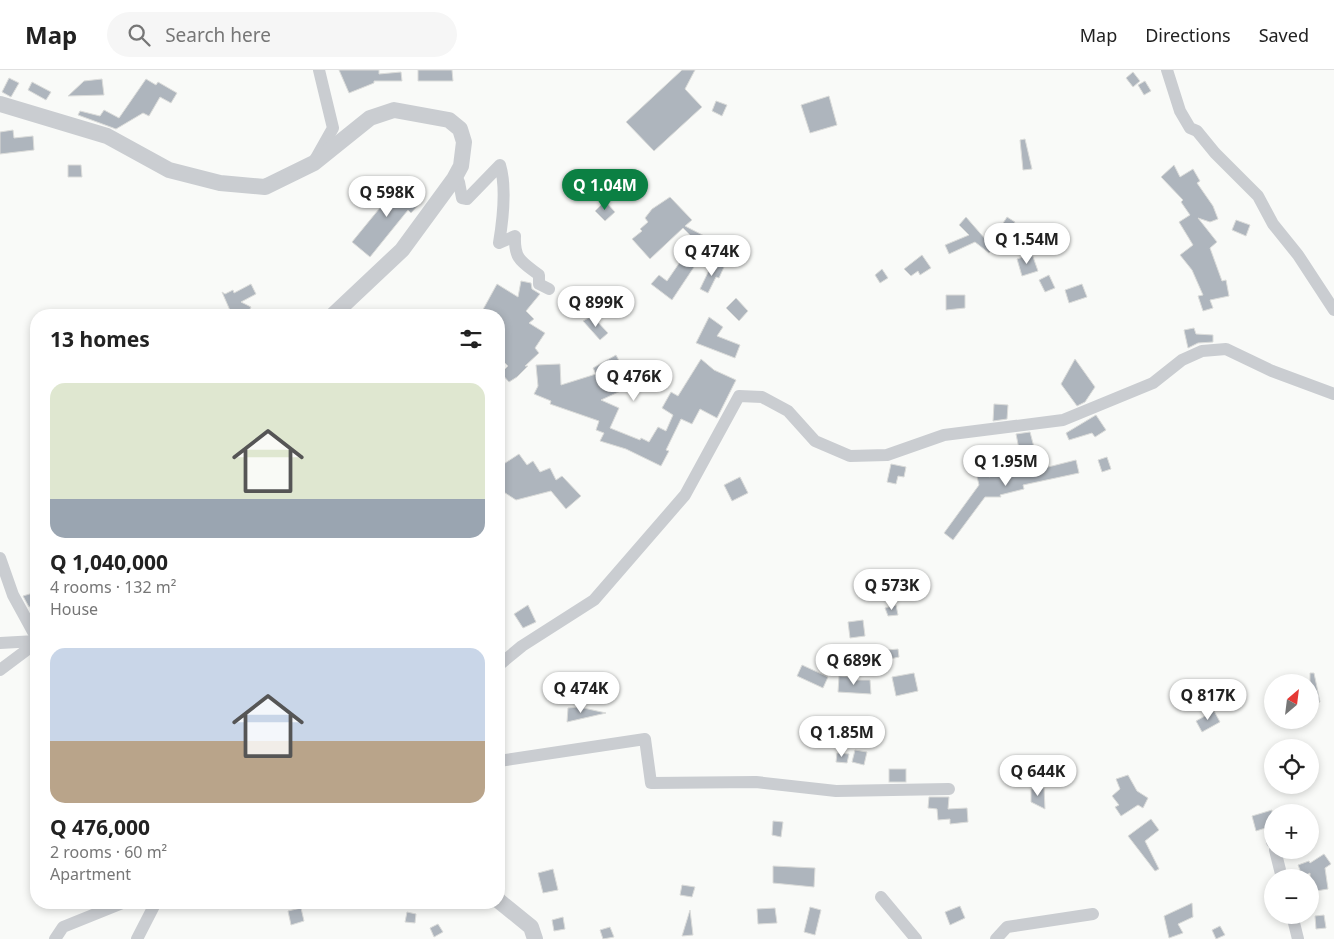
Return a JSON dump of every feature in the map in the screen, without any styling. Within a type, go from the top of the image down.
[{"type":"street","points":[[314,162],[332,128],[319,70]]},
{"type":"street","points":[[1167,70],[1180,111],[1190,128],[1197,131],[1214,153],[1258,196],[1273,224],[1298,255],[1334,310]]},
{"type":"street","points":[[0,104],[107,136],[169,170],[220,184],[265,187],[314,162],[370,118],[394,110],[448,120],[460,129],[464,142],[460,166],[454,179],[402,250],[339,309]]},
{"type":"street","points":[[454,179],[460,182],[462,198],[467,199],[500,165],[503,176],[502,228],[499,243],[515,236],[514,248],[518,259],[539,275],[539,284],[549,289]]},
{"type":"street","points":[[505,660],[522,646],[594,600],[685,495],[739,396],[762,397],[788,410],[815,441],[850,456],[887,455],[944,435],[1063,420],[1153,383],[1182,360],[1202,351],[1226,349],[1272,371],[1334,394]]},
{"type":"street","points":[[0,558],[13,595],[30,626]]},
{"type":"street","points":[[0,643],[30,642]]},
{"type":"street","points":[[0,670],[30,647]]},
{"type":"street","points":[[505,760],[645,738],[651,783],[756,782],[836,791],[949,788]]},
{"type":"street","points":[[881,897],[916,939]]},
{"type":"street","points":[[505,906],[531,927],[535,939]]},
{"type":"street","points":[[55,939],[63,928],[108,909]]},
{"type":"street","points":[[136,939],[152,909]]},
{"type":"street","points":[[996,939],[1007,927],[1093,914]]},
{"type":"street","points":[[1294,924],[1298,939]]},
{"type":"building","points":[[339,70],[379,70],[379,74],[401,72],[402,81],[374,81],[374,83],[349,93]]},
{"type":"building","points":[[418,70],[452,70],[453,81],[418,81]]},
{"type":"building","points":[[682,70],[695,70],[685,89],[702,107],[654,151],[626,122]]},
{"type":"building","points":[[1133,72],[1140,81],[1133,87],[1126,78]]},
{"type":"building","points":[[9,78],[19,83],[11,97],[2,92]]},
{"type":"building","points":[[102,79],[104,95],[68,96],[84,81]]},
{"type":"building","points":[[146,79],[156,85],[158,82],[177,93],[171,103],[160,97],[149,116],[143,113],[116,129],[78,115],[80,111],[100,116],[104,110],[119,118]]},
{"type":"building","points":[[1145,81],[1151,91],[1144,95],[1138,85]]},
{"type":"building","points":[[32,82],[51,92],[46,100],[28,90]]},
{"type":"building","points":[[829,96],[837,125],[810,133],[801,105]]},
{"type":"building","points":[[716,101],[727,105],[722,116],[712,111]]},
{"type":"building","points":[[13,130],[14,138],[33,136],[34,150],[0,154],[0,132]]},
{"type":"building","points":[[1025,139],[1032,169],[1023,170],[1020,140]]},
{"type":"building","points":[[68,165],[81,165],[82,177],[68,177]]},
{"type":"building","points":[[1174,165],[1180,177],[1193,169],[1200,181],[1197,183],[1213,206],[1218,219],[1210,222],[1198,218],[1217,242],[1210,248],[1222,281],[1226,280],[1229,296],[1210,300],[1213,308],[1203,311],[1198,296],[1203,295],[1192,270],[1180,255],[1193,245],[1179,222],[1190,215],[1181,202],[1183,200],[1161,177]]},
{"type":"building","points":[[638,172],[646,180],[637,189],[629,181]]},
{"type":"building","points":[[409,178],[417,186],[410,193],[421,202],[411,213],[408,210],[370,257],[352,242],[388,198]]},
{"type":"building","points":[[670,197],[692,220],[685,226],[712,240],[672,300],[651,284],[659,275],[667,281],[695,240],[683,228],[650,259],[632,239],[642,231],[640,229],[648,222],[645,218],[652,209]]},
{"type":"building","points":[[605,201],[615,212],[605,221],[595,211]]},
{"type":"building","points":[[966,217],[993,248],[989,253],[975,242],[949,254],[945,245],[969,235],[959,225]]},
{"type":"building","points":[[1007,217],[1015,222],[1008,233],[1000,228]]},
{"type":"building","points":[[1236,220],[1250,225],[1246,236],[1232,230]]},
{"type":"building","points":[[1047,230],[1051,245],[1035,250],[1031,235]]},
{"type":"building","points":[[1032,254],[1038,271],[1022,276],[1017,259]]},
{"type":"building","points":[[922,255],[931,268],[920,275],[918,271],[911,276],[904,269]]},
{"type":"building","points":[[713,262],[724,267],[719,278],[716,277],[708,293],[700,289]]},
{"type":"building","points":[[882,269],[888,278],[880,283],[875,275]]},
{"type":"building","points":[[1049,275],[1055,288],[1045,292],[1039,280]]},
{"type":"building","points":[[521,281],[531,283],[532,289],[540,294],[526,311],[534,319],[529,323],[545,333],[535,348],[539,353],[525,366],[528,366],[517,377],[509,382],[505,378],[505,369],[508,366],[505,363],[505,309],[483,309],[497,284],[518,297]]},
{"type":"building","points":[[251,284],[256,294],[241,302],[251,307],[250,309],[229,309],[222,292],[225,294],[233,290],[234,293]]},
{"type":"building","points":[[1082,284],[1087,297],[1069,303],[1065,290]]},
{"type":"building","points":[[946,295],[965,295],[965,308],[946,310]]},
{"type":"building","points":[[736,298],[748,311],[739,321],[726,308]]},
{"type":"building","points":[[592,316],[608,333],[600,340],[583,321]]},
{"type":"building","points":[[709,317],[723,327],[717,336],[740,345],[735,358],[696,343]]},
{"type":"building","points":[[1194,328],[1196,334],[1213,335],[1213,342],[1198,343],[1188,348],[1184,330]]},
{"type":"building","points":[[616,355],[627,376],[633,373],[638,383],[601,400],[619,408],[610,428],[649,442],[658,427],[666,431],[673,415],[662,408],[671,392],[678,396],[701,359],[714,370],[736,380],[717,418],[700,409],[692,424],[681,419],[666,450],[669,451],[661,466],[626,449],[600,441],[604,433],[596,430],[599,421],[550,404],[551,401],[534,394],[538,386],[536,365],[560,364],[561,385],[596,374],[593,368]]},
{"type":"building","points":[[1075,359],[1095,387],[1085,402],[1077,406],[1061,384]]},
{"type":"building","points":[[994,404],[1008,405],[1007,419],[993,421]]},
{"type":"building","points":[[1096,415],[1106,430],[1095,437],[1092,433],[1069,440],[1066,433]]},
{"type":"building","points":[[1030,432],[1035,451],[1020,454],[1016,434]]},
{"type":"building","points":[[519,454],[527,465],[533,461],[540,472],[550,468],[556,480],[562,476],[581,496],[566,509],[551,491],[516,500],[505,493],[505,463]]},
{"type":"building","points":[[1107,457],[1111,469],[1102,472],[1098,460]]},
{"type":"building","points":[[1076,460],[1079,473],[1023,485],[1024,489],[1000,495],[1001,497],[985,497],[953,540],[944,533],[979,485],[975,468],[987,466],[989,477],[1031,464],[1032,471]]},
{"type":"building","points":[[891,464],[906,467],[904,477],[898,476],[896,484],[887,482]]},
{"type":"building","points":[[740,477],[748,493],[732,501],[724,485]]},
{"type":"building","points":[[916,580],[918,594],[907,595],[906,581]]},
{"type":"building","points":[[30,594],[30,607],[29,607],[23,596]]},
{"type":"building","points":[[528,605],[536,622],[523,628],[514,614]]},
{"type":"building","points":[[896,605],[898,615],[888,616],[885,608]]},
{"type":"building","points":[[863,620],[865,636],[850,638],[848,622]]},
{"type":"building","points":[[898,649],[899,657],[890,659],[887,650]]},
{"type":"building","points":[[802,665],[828,677],[823,688],[797,676]]},
{"type":"building","points":[[914,673],[918,691],[896,696],[892,677]]},
{"type":"building","points":[[839,676],[851,677],[851,680],[870,680],[871,694],[838,692]]},
{"type":"building","points":[[579,707],[606,713],[567,722],[568,708]]},
{"type":"building","points":[[1214,711],[1220,722],[1202,732],[1196,721]]},
{"type":"building","points":[[855,750],[867,752],[864,765],[852,762]]},
{"type":"building","points":[[837,753],[849,754],[847,763],[836,762]]},
{"type":"building","points":[[889,769],[906,769],[906,782],[889,782]]},
{"type":"building","points":[[1128,775],[1137,791],[1148,798],[1143,808],[1138,805],[1121,816],[1115,807],[1119,805],[1112,796],[1120,789],[1116,779]]},
{"type":"building","points":[[1044,788],[1045,809],[1031,802],[1031,789]]},
{"type":"building","points":[[929,797],[949,797],[948,809],[967,808],[968,822],[950,824],[950,819],[938,820],[937,809],[928,808]]},
{"type":"building","points":[[1264,812],[1264,828],[1256,831],[1252,816]]},
{"type":"building","points":[[1151,819],[1159,830],[1145,841],[1159,869],[1155,871],[1128,836]]},
{"type":"building","points":[[773,821],[783,822],[781,837],[772,835]]},
{"type":"building","points":[[1324,854],[1331,864],[1325,868],[1328,889],[1319,890],[1319,869],[1300,869],[1298,865],[1309,861],[1310,863],[1319,859]]},
{"type":"building","points":[[773,866],[815,868],[814,887],[773,883]]},
{"type":"building","points":[[553,869],[558,890],[543,893],[538,873]]},
{"type":"building","points":[[682,885],[695,887],[692,897],[680,895]]},
{"type":"building","points":[[1192,903],[1193,917],[1178,924],[1183,933],[1169,938],[1164,916]]},
{"type":"building","points":[[960,906],[965,918],[950,925],[945,912]]},
{"type":"building","points":[[810,907],[821,910],[815,935],[804,932]]},
{"type":"building","points":[[775,908],[777,923],[758,924],[757,909]]},
{"type":"building","points":[[301,909],[304,921],[291,925],[288,911]]},
{"type":"building","points":[[690,910],[693,935],[682,936]]},
{"type":"building","points":[[407,912],[416,914],[415,923],[405,922]]},
{"type":"building","points":[[1324,915],[1326,928],[1316,929],[1316,924],[1319,924],[1319,916]]},
{"type":"building","points":[[563,917],[565,929],[554,931],[552,920]]},
{"type":"building","points":[[438,924],[443,932],[434,937],[430,928]]},
{"type":"building","points":[[1220,926],[1225,935],[1216,939],[1212,930]]},
{"type":"building","points":[[610,927],[614,937],[603,939],[600,930]]}]
